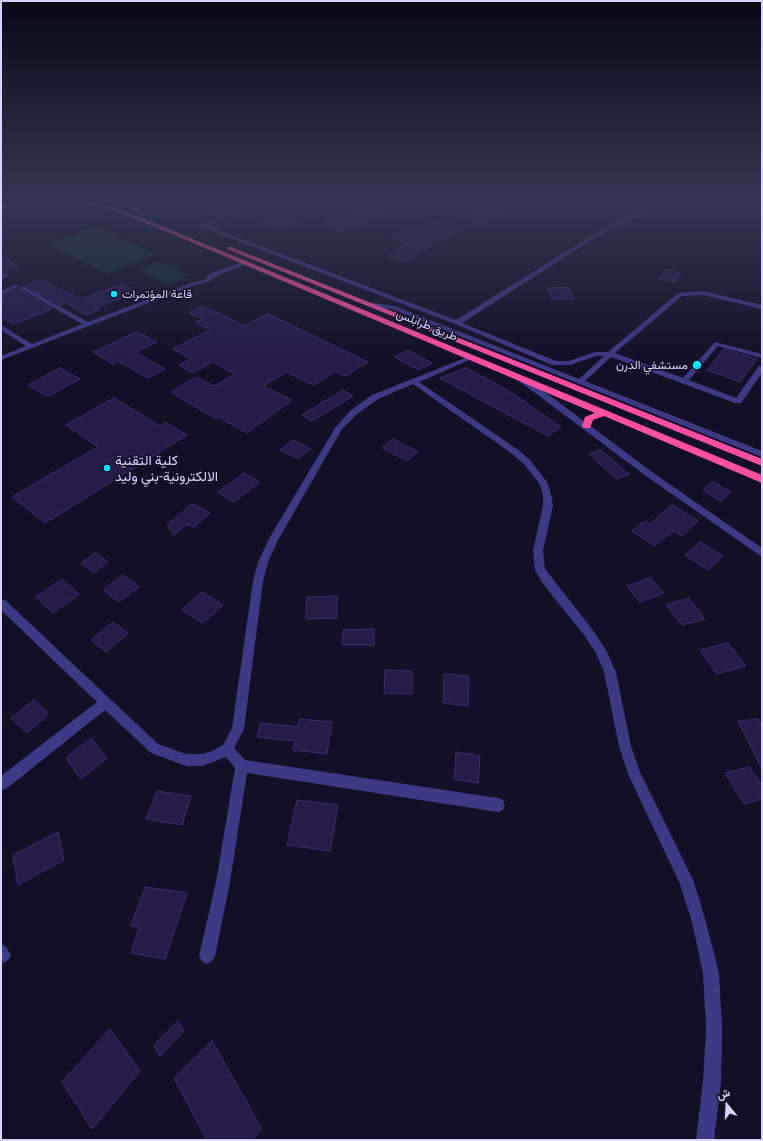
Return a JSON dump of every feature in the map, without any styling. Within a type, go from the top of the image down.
[{"type":"highway","name":"طريق طرابلس","points":[[224,254],[517,375],[762,479]]},
{"type":"highway","points":[[246,254],[762,463]]},
{"type":"highway","points":[[587,426],[588,419],[606,413]]},
{"type":"street","points":[[277,254],[457,323],[555,363],[570,363],[594,354],[610,354],[738,402],[762,368]]},
{"type":"street","points":[[457,323],[566,254]]},
{"type":"street","points":[[1,358],[193,284],[206,281],[216,275],[245,263]]},
{"type":"street","points":[[1,293],[20,287],[88,325]]},
{"type":"street","points":[[580,381],[680,294],[703,294],[762,307]]},
{"type":"street","points":[[368,304],[393,307],[762,454]]},
{"type":"street","points":[[1,327],[31,346]]},
{"type":"street","points":[[684,381],[717,343],[762,356]]},
{"type":"street","points":[[1,602],[154,748],[186,760],[202,760],[215,756],[227,749],[238,728],[258,581],[267,552],[333,438],[346,420],[375,397],[472,357]]},
{"type":"street","points":[[517,375],[649,474],[762,554]]},
{"type":"street","points":[[413,381],[514,451],[527,462],[543,482],[547,494],[548,506],[538,550],[540,570],[588,632],[600,650],[610,672],[624,746],[634,774],[687,882],[699,922],[711,973],[714,1028],[712,1082],[705,1140]]},
{"type":"street","points":[[1,784],[106,702]]},
{"type":"street","points":[[227,749],[242,766],[498,805]]},
{"type":"street","points":[[206,956],[223,882],[242,766]]},
{"type":"green space","points":[[67,254],[155,254],[107,274]]},
{"type":"green space","points":[[160,261],[190,275],[169,285],[139,270]]},
{"type":"building","points":[[418,254],[407,261],[402,262],[388,257],[390,256],[388,255]]},
{"type":"building","points":[[1,256],[18,266],[1,272]]},
{"type":"building","points":[[666,269],[681,273],[674,283],[659,279]]},
{"type":"building","points":[[43,280],[80,299],[123,284],[136,292],[95,308],[99,310],[86,315],[66,303],[61,305],[26,286]]},
{"type":"building","points":[[568,287],[574,299],[552,299],[547,288]]},
{"type":"building","points":[[20,289],[52,309],[13,324],[1,316],[1,296]]},
{"type":"building","points":[[200,307],[216,312],[244,326],[268,314],[368,362],[345,376],[335,371],[314,385],[286,372],[263,386],[292,400],[247,433],[219,417],[216,419],[171,392],[197,377],[214,386],[235,374],[213,362],[193,373],[179,365],[191,359],[173,349],[210,330],[195,322],[203,319],[189,313]]},
{"type":"building","points":[[137,332],[157,342],[135,352],[165,369],[148,378],[118,361],[112,364],[93,352]]},
{"type":"building","points":[[724,349],[757,359],[740,382],[707,370]]},
{"type":"building","points":[[408,350],[432,363],[419,370],[395,357]]},
{"type":"building","points":[[60,368],[80,379],[48,396],[28,385]]},
{"type":"building","points":[[466,368],[509,391],[561,427],[548,436],[440,378]]},
{"type":"building","points":[[343,390],[353,396],[312,421],[302,415]]},
{"type":"building","points":[[114,398],[160,426],[165,422],[187,435],[45,523],[12,497],[98,447],[66,425]]},
{"type":"building","points":[[393,439],[418,452],[407,461],[382,448]]},
{"type":"building","points":[[293,440],[311,449],[298,459],[280,450]]},
{"type":"building","points":[[601,450],[629,474],[617,479],[589,454]]},
{"type":"building","points":[[244,473],[260,482],[234,502],[218,492]]},
{"type":"building","points":[[713,482],[731,492],[721,501],[703,490]]},
{"type":"building","points":[[192,504],[210,513],[194,527],[187,524],[174,535],[167,525]]},
{"type":"building","points":[[672,505],[698,521],[682,536],[674,531],[654,546],[632,531],[645,521],[650,524]]},
{"type":"building","points":[[700,542],[723,556],[708,570],[685,555]]},
{"type":"building","points":[[96,553],[108,562],[94,573],[81,563]]},
{"type":"building","points":[[123,575],[139,587],[119,602],[103,590]]},
{"type":"building","points":[[650,578],[664,593],[640,602],[627,586]]},
{"type":"building","points":[[62,579],[79,594],[53,613],[36,597]]},
{"type":"building","points":[[202,592],[223,605],[203,623],[182,610]]},
{"type":"building","points":[[337,596],[337,618],[306,619],[307,597]]},
{"type":"building","points":[[689,598],[705,619],[682,625],[666,605]]},
{"type":"building","points":[[113,622],[128,633],[106,652],[91,640]]},
{"type":"building","points":[[374,629],[374,645],[342,645],[343,630]]},
{"type":"building","points":[[728,643],[746,666],[717,674],[700,650]]},
{"type":"building","points":[[385,670],[412,671],[412,694],[384,693]]},
{"type":"building","points":[[444,674],[469,676],[468,706],[443,703]]},
{"type":"building","points":[[34,700],[49,714],[27,733],[11,718]]},
{"type":"building","points":[[300,719],[332,722],[327,754],[293,750],[295,741],[257,737],[261,723],[298,727]]},
{"type":"building","points":[[758,719],[762,726],[762,769],[738,721]]},
{"type":"building","points":[[91,738],[107,758],[81,779],[66,758]]},
{"type":"building","points":[[456,752],[480,756],[478,783],[454,779]]},
{"type":"building","points":[[750,767],[762,786],[762,799],[744,804],[725,773]]},
{"type":"building","points":[[157,791],[191,796],[182,825],[146,819]]},
{"type":"building","points":[[297,800],[338,805],[330,851],[287,845]]},
{"type":"building","points":[[58,832],[64,860],[18,885],[13,855]]},
{"type":"building","points":[[145,887],[187,893],[165,959],[131,953],[139,927],[131,926]]},
{"type":"building","points":[[178,1021],[184,1031],[160,1056],[154,1045]]},
{"type":"building","points":[[110,1029],[140,1071],[92,1129],[62,1082]]},
{"type":"building","points":[[212,1041],[262,1129],[252,1140],[207,1140],[174,1078]]},
{"type":"place","name":"قاعة المؤتمرات","points":[[114,294]]},
{"type":"place","name":"مستشفي الدرن","points":[[697,365]]},
{"type":"place","name":"كلية التقنية الالكترونية-بني وليد","points":[[107,468]]}]
